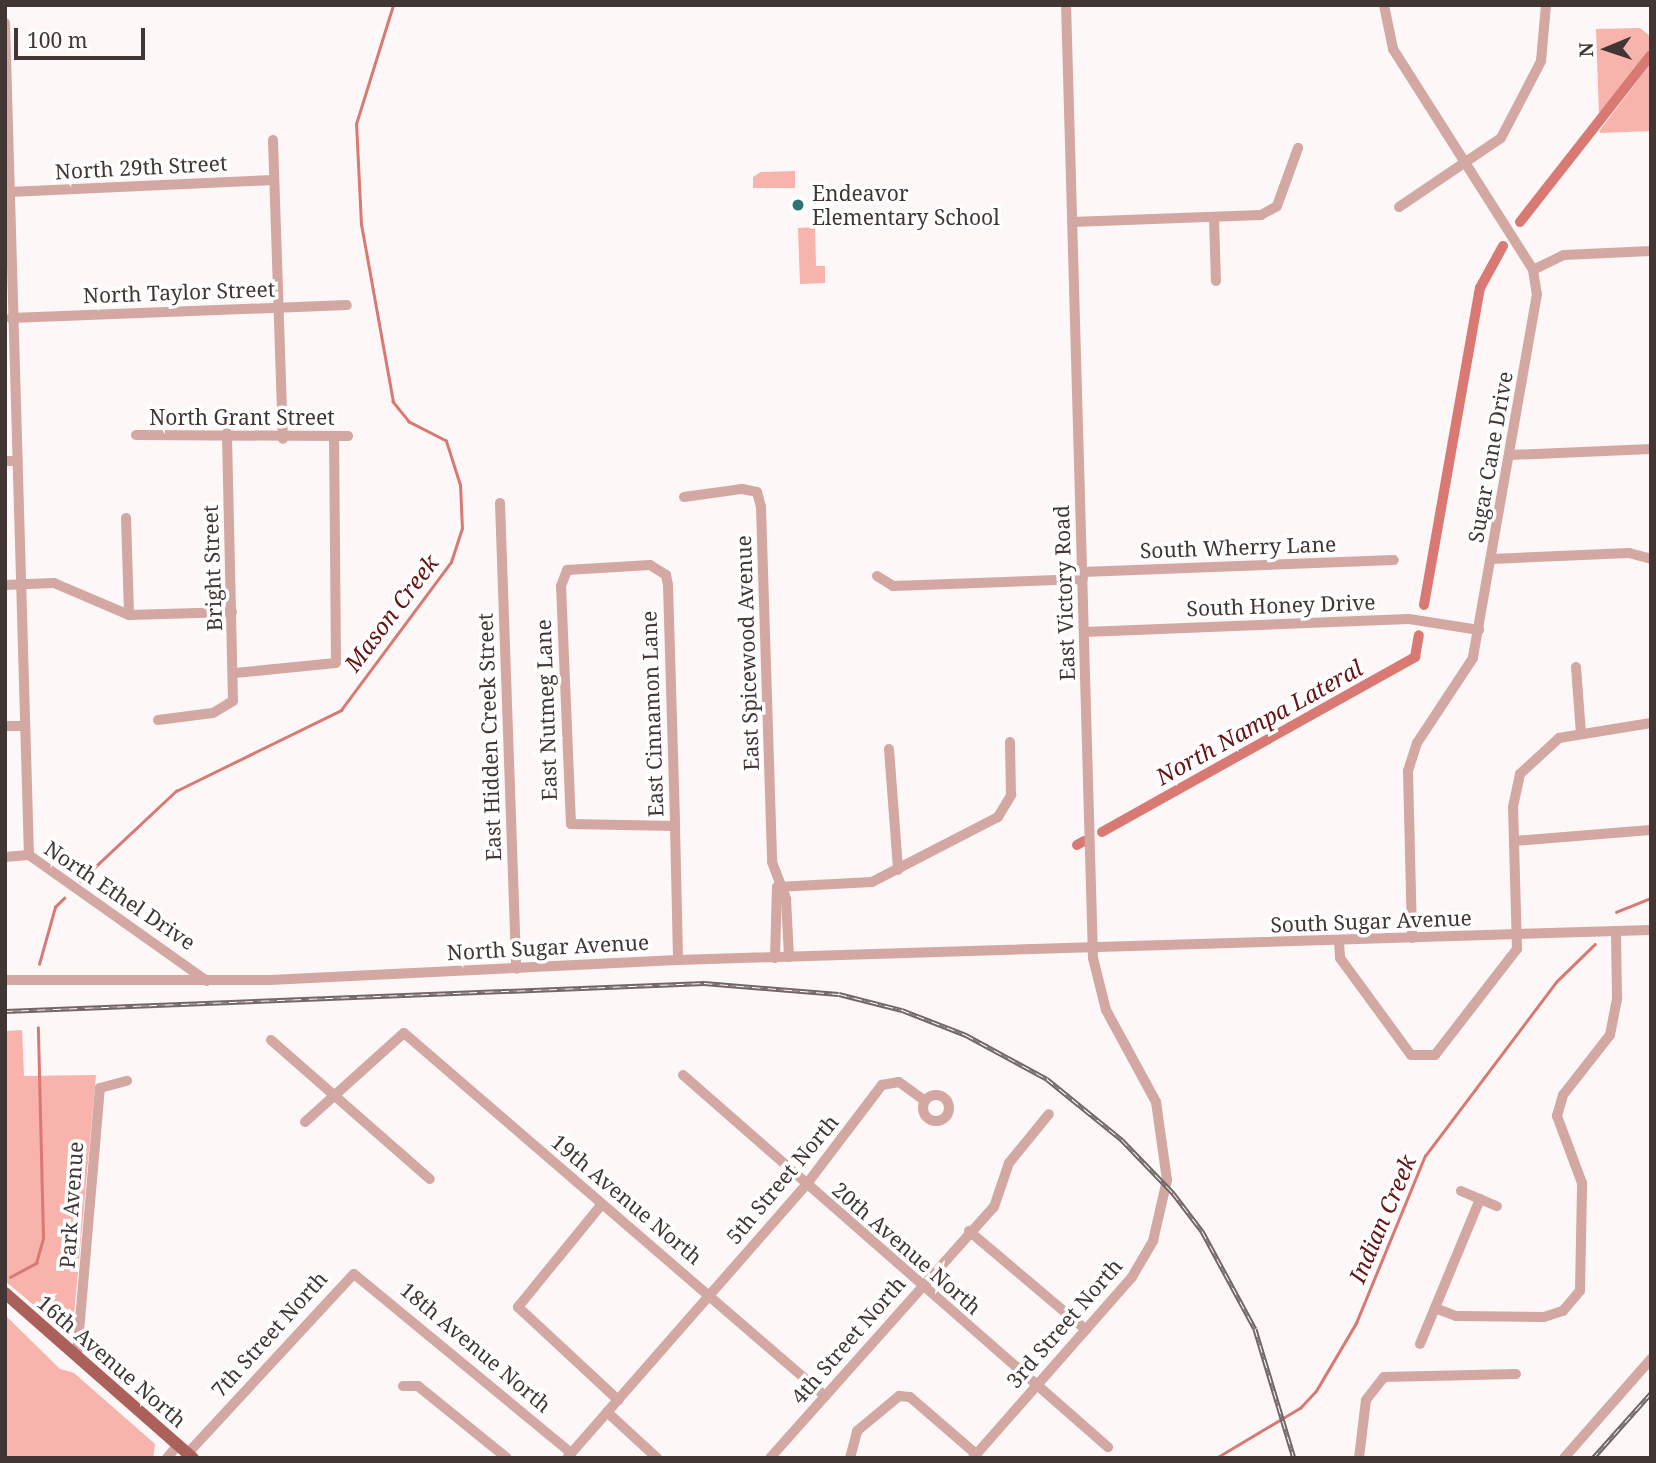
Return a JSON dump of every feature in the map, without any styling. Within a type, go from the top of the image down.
[{"type":"main road","name":"16th Avenue North","points":[[5,1293],[186,1452]]},
{"type":"street","name":"East Victory Road","points":[[1066,5],[1093,950],[1106,1010],[1156,1102],[1168,1164]]},
{"type":"street","name":"Sugar Cane Drive","points":[[1384,5],[1393,48],[1533,270],[1536,308],[1479,630],[1467,674],[1409,764],[1412,938]]},
{"type":"street","points":[[1399,208],[1467,165],[1501,138],[1541,61],[1546,5]]},
{"type":"street","points":[[5,23],[11,318],[29,855]]},
{"type":"street","points":[[273,140],[283,439]]},
{"type":"street","points":[[1072,222],[1214,219],[1271,212],[1298,148]]},
{"type":"street","name":"North 29th Street","points":[[9,192],[274,180]]},
{"type":"street","points":[[1214,219],[1216,281]]},
{"type":"street","points":[[1533,270],[1564,255],[1651,251]]},
{"type":"street","name":"North Taylor Street","points":[[11,318],[347,304]]},
{"type":"street","name":"North Grant Street","points":[[136,435],[227,433],[283,439],[348,436]]},
{"type":"street","name":"Bright Street","points":[[158,720],[213,713],[233,701],[235,673],[227,433]]},
{"type":"street","points":[[235,673],[336,663],[334,437]]},
{"type":"street","points":[[1510,454],[1651,449]]},
{"type":"street","points":[[5,461],[17,461]]},
{"type":"street","name":"East Spicewood Avenue","points":[[684,497],[742,489],[757,492],[761,507],[777,887],[775,958]]},
{"type":"street","name":"East Hidden Creek Street","points":[[500,503],[516,969]]},
{"type":"street","points":[[127,518],[129,615]]},
{"type":"street","points":[[1491,559],[1629,553],[1651,559]]},
{"type":"street","name":"South Wherry Lane","points":[[877,576],[893,586],[1394,560]]},
{"type":"street","name":"East Cinnamon Lane","points":[[564,574],[650,565],[666,575],[678,960]]},
{"type":"street","name":"East Nutmeg Lane","points":[[564,574],[571,824],[675,826]]},
{"type":"street","points":[[5,585],[72,588],[98,606],[129,615],[232,612]]},
{"type":"street","name":"South Honey Drive","points":[[1085,632],[1409,619],[1479,630]]},
{"type":"street","points":[[1576,667],[1581,733]]},
{"type":"street","points":[[1339,942],[1340,958],[1411,1055],[1422,1059],[1435,1055],[1517,949],[1514,841],[1520,774],[1542,748],[1581,733],[1651,723]]},
{"type":"street","points":[[5,726],[25,726]]},
{"type":"street","points":[[777,887],[872,882],[1006,808],[1010,743]]},
{"type":"street","points":[[888,749],[898,870]]},
{"type":"street","points":[[1514,841],[1651,830]]},
{"type":"street","name":"North Ethel Drive","points":[[5,856],[29,855],[207,981]]},
{"type":"street","name":"East Spicewood Avenue","points":[[777,887],[786,898],[789,957]]},
{"type":"street","name":"South Sugar Avenue","points":[[1093,950],[1651,930]]},
{"type":"street","points":[[1435,1308],[1456,1316],[1544,1317],[1570,1306],[1581,1282],[1583,1194],[1557,1116],[1563,1095],[1610,1035],[1617,998],[1616,931]]},
{"type":"street","name":"North Sugar Avenue","points":[[5,980],[207,981],[678,960],[1093,950]]},
{"type":"street","name":"19th Avenue North","points":[[334,1096],[404,1032],[825,1396]]},
{"type":"street","points":[[271,1040],[429,1179]]},
{"type":"street","name":"20th Avenue North","points":[[683,1075],[920,1286],[1108,1447]]},
{"type":"street","name":"Park Avenue","points":[[77,1355],[100,1088],[127,1081]]},
{"type":"street","name":"5th Street North","points":[[569,1455],[806,1185],[882,1085],[899,1082],[922,1099]]},
{"type":"street","points":[[305,1122],[334,1096]]},
{"type":"street","name":"4th Street North","points":[[770,1458],[920,1286],[1002,1197],[1009,1163],[1049,1114]]},
{"type":"street","name":"3rd Street North","points":[[974,1456],[1086,1330],[1144,1258],[1164,1202],[1168,1164]]},
{"type":"street","points":[[1461,1191],[1497,1206]]},
{"type":"street","points":[[1420,1344],[1480,1199]]},
{"type":"street","points":[[602,1204],[518,1307],[618,1400]]},
{"type":"street","points":[[969,1231],[1086,1330]]},
{"type":"street","name":"7th Street North","points":[[167,1458],[186,1452],[354,1275]]},
{"type":"street","name":"18th Avenue North","points":[[354,1275],[569,1455]]},
{"type":"street","points":[[1564,1458],[1651,1359]]},
{"type":"street","points":[[1359,1458],[1366,1400],[1384,1377],[1516,1374]]},
{"type":"street","points":[[403,1386],[418,1386],[507,1458]]},
{"type":"street","points":[[850,1458],[857,1431],[899,1396],[910,1397],[974,1456]]},
{"type":"street","points":[[607,1412],[657,1458]]},
{"type":"shaded area","points":[[1640,28],[1651,37],[1651,47],[1599,115],[1596,29]]},
{"type":"shaded area","points":[[1651,63],[1651,131],[1600,133],[1600,130]]},
{"type":"shaded area","points":[[795,171],[795,188],[753,188],[753,177],[761,172]]},
{"type":"shaded area","points":[[815,227],[816,266],[825,266],[825,283],[800,284],[798,228]]},
{"type":"shaded area","points":[[22,1030],[24,1076],[96,1075],[72,1337],[5,1281],[5,1031]]},
{"type":"shaded area","points":[[5,1315],[60,1369],[74,1373],[155,1444],[153,1458],[5,1458]]},
{"type":"waterway","name":"Mason Creek","points":[[80,881],[176,791],[341,710],[451,562],[462,529],[460,485],[446,441],[409,422],[393,402],[361,225],[356,124],[393,5]]},
{"type":"waterway","name":"North Nampa Lateral","points":[[1520,222],[1651,55]]},
{"type":"waterway","name":"North Nampa Lateral","points":[[1424,605],[1480,288],[1503,246]]},
{"type":"waterway","name":"North Nampa Lateral","points":[[1102,832],[1415,657],[1419,635]]},
{"type":"waterway","name":"North Nampa Lateral","points":[[1077,845],[1084,841]]},
{"type":"waterway","name":"Mason Creek","points":[[39,964],[55,907],[64,898]]},
{"type":"waterway","name":"Indian Creek","points":[[1616,912],[1651,898]]},
{"type":"waterway","name":"Indian Creek","points":[[1216,1458],[1300,1408],[1316,1391],[1356,1323],[1425,1156],[1556,982],[1595,944]]},
{"type":"waterway","name":"Mason Creek","points":[[10,1277],[36,1263],[43,1238],[38,1028]]},
{"type":"railway","points":[[5,1011],[704,983],[839,994],[902,1010],[966,1035],[1047,1079],[1122,1140],[1173,1193],[1202,1231],[1255,1329],[1294,1458]]},
{"type":"railway","points":[[1593,1458],[1651,1393]]},
{"type":"place","name":"Endeavor Elementary School","points":[[798,205]]}]
